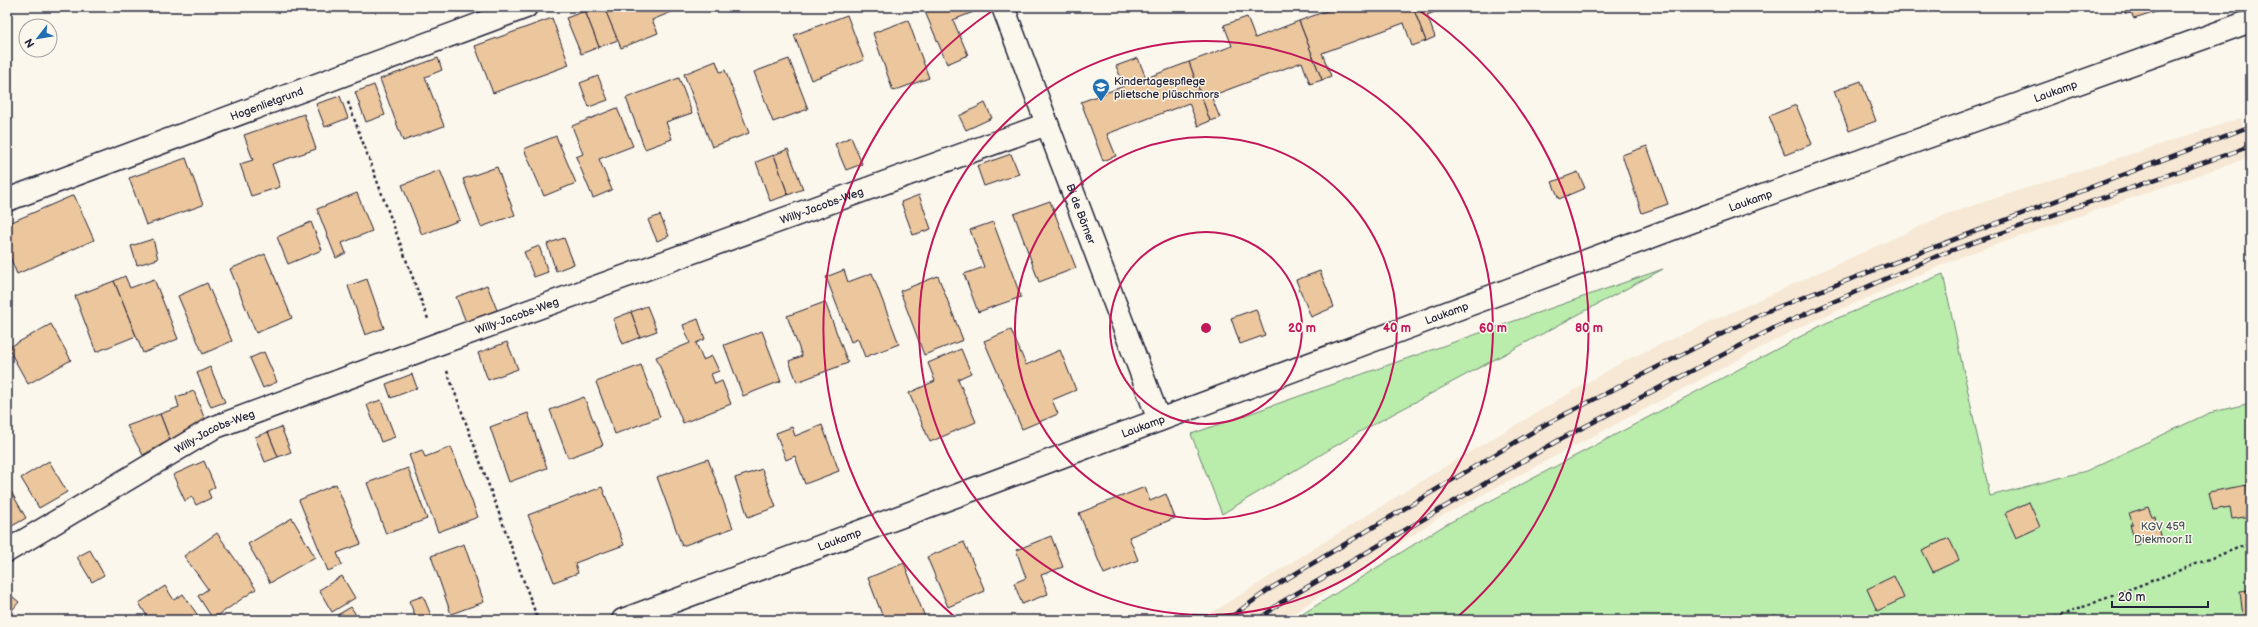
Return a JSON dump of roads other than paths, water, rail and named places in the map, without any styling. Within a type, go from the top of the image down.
[{"type":"street","name":"Hogenlietgrund","points":[[7,200],[526,7]]},
{"type":"street","name":"Bi de Börner","points":[[1003,7],[1159,420]]},
{"type":"street","name":"Laukamp","points":[[623,620],[2240,17]]},
{"type":"street","name":"Willy-Jacobs-Weg","points":[[7,551],[212,428],[438,344],[1047,124]]},
{"type":"railway","points":[[1227,620],[1268,590],[1546,424],[1765,312],[2251,126]]},
{"type":"railway","points":[[1258,620],[1280,603],[1559,440],[1776,327],[1944,253],[2251,146]]},
{"type":"place","name":"Kindertagespflege plietsche plüschmors","points":[[1101,102]]},
{"type":"park label","name":"KGV 459 Diekmoor II","points":[[2163,532]]}]
